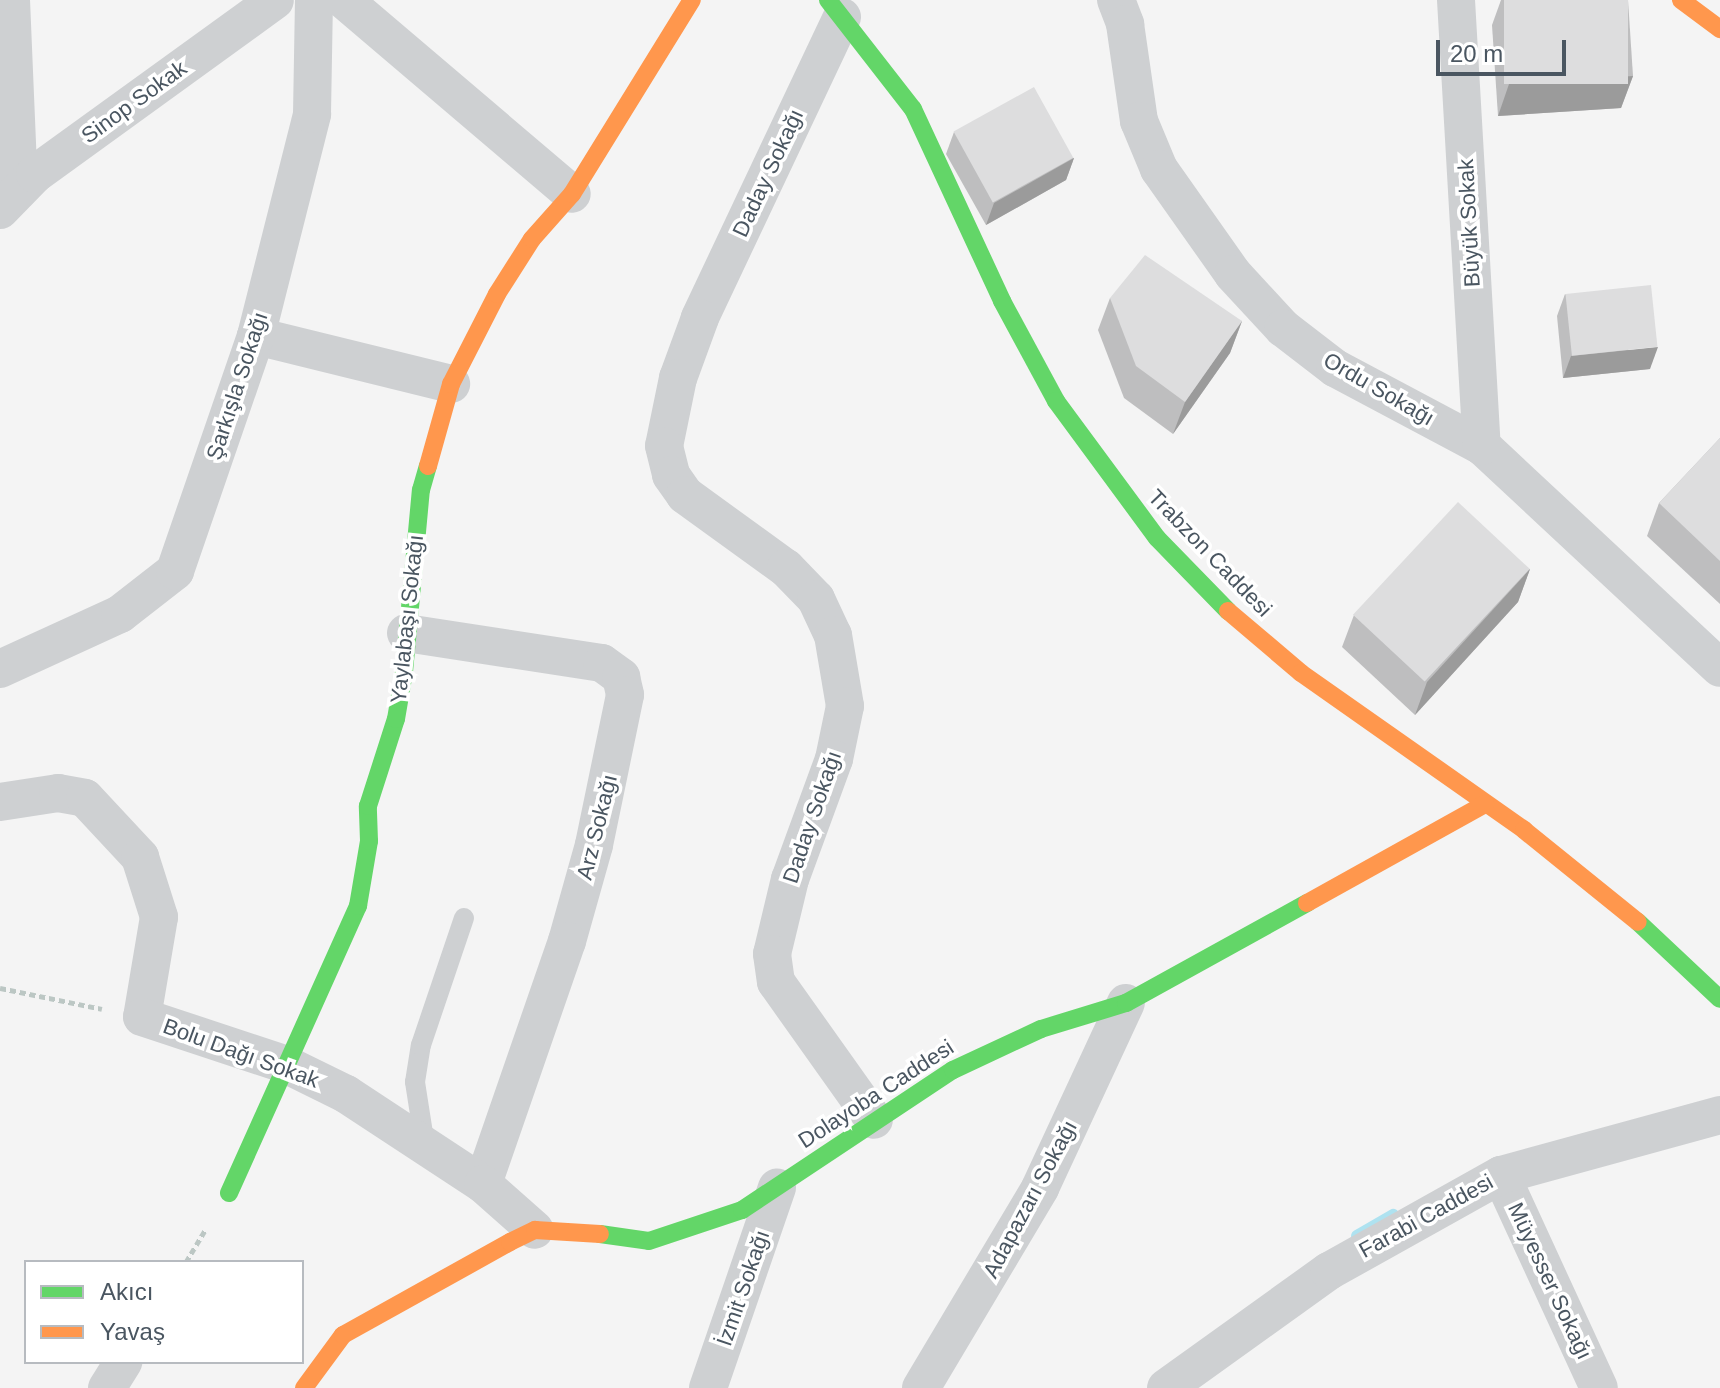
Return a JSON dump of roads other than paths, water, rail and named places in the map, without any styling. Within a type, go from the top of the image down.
[{"type":"street","points":[[10,200],[11,0]]},
{"type":"street","name":"Sinop Sokak","points":[[10,200],[275,0]]},
{"type":"street","name":"Şarkışla Sokağı","points":[[0,669],[120,614],[175,571],[256,336],[312,114],[314,0]]},
{"type":"street","points":[[344,0],[572,194]]},
{"type":"street","name":"Yaylabaşı Sokağı","points":[[229,1193],[358,906],[369,841],[368,806],[396,719],[421,490],[451,384],[497,294],[532,239],[572,194],[692,0]]},
{"type":"street","name":"Büyük Sokak","points":[[1456,0],[1482,446]]},
{"type":"street","points":[[1681,0],[1720,29]]},
{"type":"street","name":"Trabzon Caddesi","points":[[835,8],[913,109],[1002,301],[1056,401],[1148,527],[1230,613],[1301,673],[1485,804],[1649,931],[1720,999]]},
{"type":"street","name":"Daday Sokağı","points":[[835,8],[700,318],[678,378],[664,446],[671,475],[685,495],[786,568],[816,599],[833,635],[845,706],[834,759],[790,879],[772,954],[776,982],[874,1120]]},
{"type":"street","name":"Ordu Sokağı","points":[[1128,8],[1139,121],[1159,169],[1233,274],[1283,328],[1335,368],[1482,446],[1720,668]]},
{"type":"street","points":[[256,336],[451,384]]},
{"type":"street","name":"Arz Sokağı","points":[[406,633],[602,663],[621,677],[625,695],[594,845],[567,941],[483,1184]]},
{"type":"street","name":"Bolu Dağı Sokak","points":[[0,802],[58,793],[85,798],[140,857],[159,917],[142,1017],[287,1065],[346,1094],[483,1184],[535,1230]]},
{"type":"street","name":"Dolayoba Caddesi","points":[[304,1388],[343,1335],[535,1230],[563,1228],[649,1241],[702,1227],[777,1188],[874,1120],[1005,1044],[1126,1003],[1485,804]]},
{"type":"street","name":"Adapazarı Sokağı","points":[[921,1388],[1040,1188],[1126,1003]]},
{"type":"street","name":"Farabi Caddesi","points":[[1166,1388],[1329,1271],[1501,1175],[1720,1115]]},
{"type":"street","name":"Müyesser Sokağı","points":[[1501,1175],[1599,1388]]},
{"type":"street","name":"İzmit Sokağı","points":[[708,1388],[777,1188]]},
{"type":"street","points":[[107,1388],[122,1364]]},
{"type":"lane","points":[[425,1146],[415,1082],[421,1045],[464,918]]},
{"type":"waterway","points":[[1357,1236],[1393,1215]]}]
